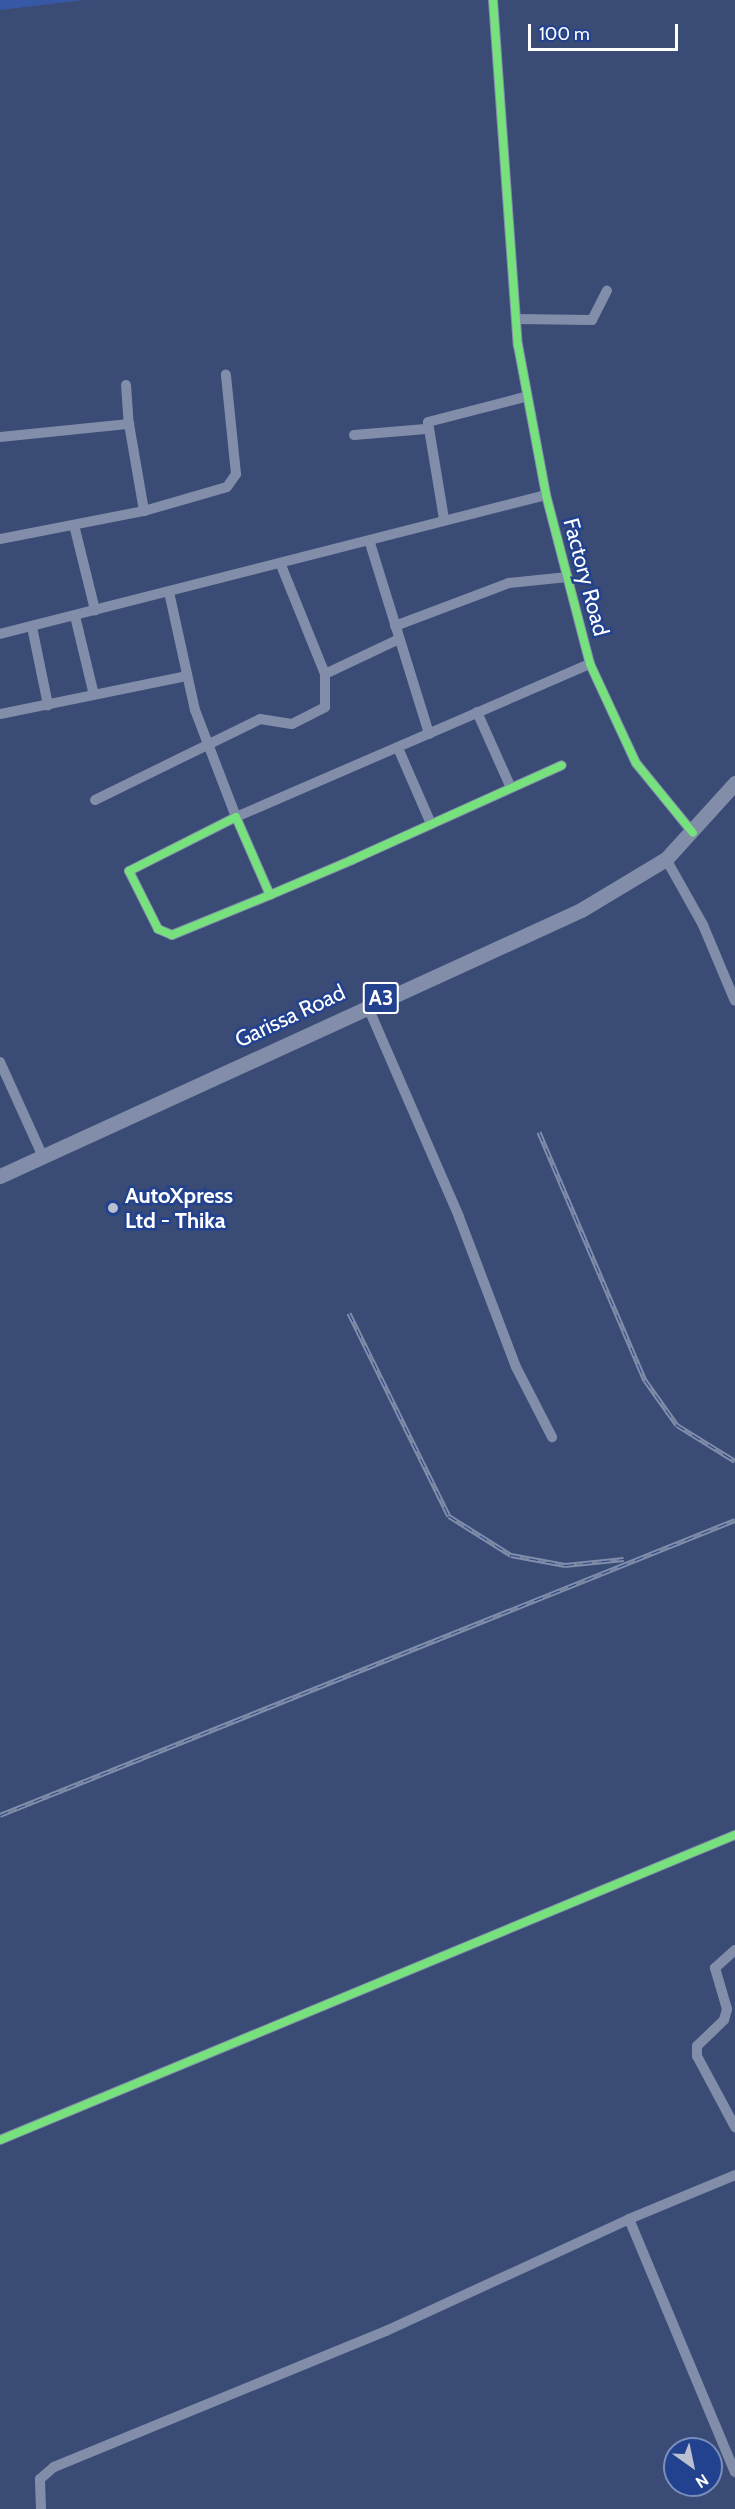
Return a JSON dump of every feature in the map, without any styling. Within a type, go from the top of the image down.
[{"type":"highway","name":"Garissa Road","points":[[0,1176],[367,1005],[581,910],[666,859],[693,833],[735,783]]},
{"type":"street","name":"Factory Road","points":[[493,0],[516,319],[525,397],[546,495],[590,664],[636,763],[693,833]]},
{"type":"street","points":[[516,319],[587,321],[597,316],[607,291]]},
{"type":"street","points":[[0,539],[144,511],[234,481],[226,375]]},
{"type":"street","points":[[126,386],[129,424],[144,511]]},
{"type":"street","points":[[354,435],[426,429],[436,416],[525,397]]},
{"type":"street","points":[[0,437],[129,424]]},
{"type":"street","points":[[426,429],[444,519]]},
{"type":"street","points":[[0,634],[369,543],[444,519],[546,495]]},
{"type":"street","points":[[74,525],[95,610]]},
{"type":"street","points":[[369,543],[429,734]]},
{"type":"street","points":[[95,800],[260,719],[284,725],[319,712],[327,702],[325,674],[281,565]]},
{"type":"street","points":[[395,626],[509,583],[568,577]]},
{"type":"street","points":[[169,592],[186,676],[207,747],[270,895]]},
{"type":"street","points":[[75,615],[94,695]]},
{"type":"street","points":[[32,627],[48,705]]},
{"type":"street","points":[[325,674],[399,639]]},
{"type":"street","points":[[562,765],[270,895],[165,935],[130,878],[133,865],[236,817],[590,664]]},
{"type":"street","points":[[0,714],[186,676]]},
{"type":"street","points":[[477,712],[511,788]]},
{"type":"street","points":[[398,748],[431,824]]},
{"type":"street","points":[[666,859],[703,925],[735,1001]]},
{"type":"street","points":[[367,1005],[459,1217],[516,1367],[552,1437]]},
{"type":"street","points":[[0,1062],[43,1157]]},
{"type":"street","points":[[0,2140],[735,1835]]},
{"type":"street","points":[[735,1950],[715,1968],[727,2009],[724,2020],[697,2046],[697,2056],[735,2127]]},
{"type":"street","points":[[41,2509],[40,2480],[54,2468],[386,2331],[629,2219],[735,2175]]},
{"type":"street","points":[[629,2219],[735,2472]]},
{"type":"shaded area","points":[[0,0],[84,0],[0,10]]},
{"type":"railway","points":[[539,1132],[645,1380],[677,1425],[735,1461]]},
{"type":"railway","points":[[349,1313],[449,1516],[511,1555],[565,1565],[624,1559]]},
{"type":"railway","points":[[0,1815],[735,1520]]},
{"type":"cycle path","points":[[493,0],[518,345],[546,495],[590,664],[636,763],[693,833]]},
{"type":"cycle path","points":[[270,895],[236,817],[129,871],[158,929],[172,935],[270,895],[352,860],[562,765]]},
{"type":"cycle path","points":[[0,2140],[735,1835]]},
{"type":"place","name":"AutoXpress Ltd - Thika","points":[[113,1208]]}]
